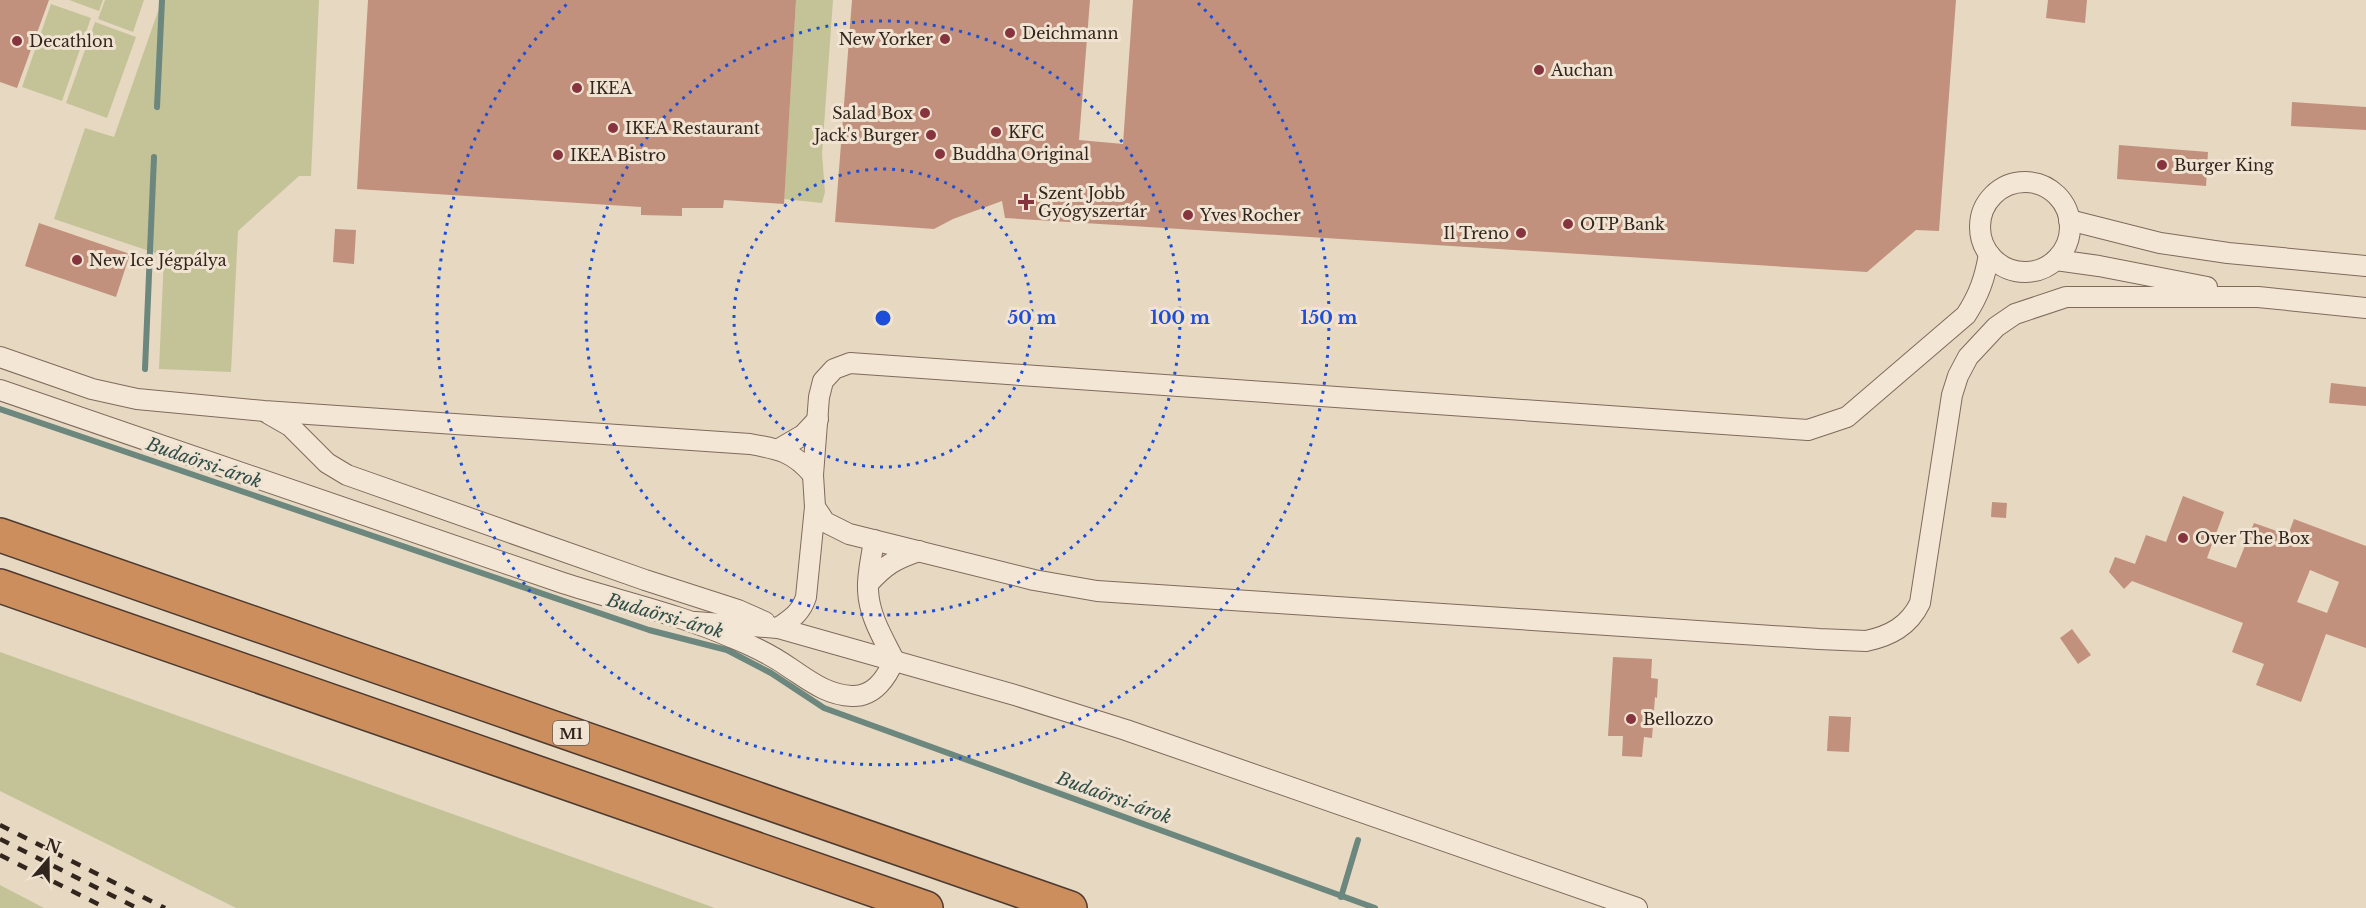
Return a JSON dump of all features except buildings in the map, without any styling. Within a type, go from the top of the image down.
[{"type":"highway","name":"M1","points":[[0,535],[1070,908]]},
{"type":"highway","points":[[0,586],[926,908]]},
{"type":"street","points":[[2056,261],[2067,242],[2069,220],[2061,201],[2044,187],[2023,183],[2010,185],[1997,192],[1988,202],[1982,215],[1981,234],[1989,254],[2009,269],[2034,272],[2056,261],[2099,266],[2258,297],[2366,308]]},
{"type":"street","points":[[2069,220],[2160,243],[2228,253],[2366,266]]},
{"type":"street","points":[[695,622],[778,628],[803,607],[815,507],[813,475],[823,381],[834,369],[850,363],[1808,430],[1847,417],[1966,315],[1978,297],[1984,281],[1989,254]]},
{"type":"street","points":[[815,507],[825,522],[835,528],[874,540],[1045,582],[1097,591],[1819,639],[1866,640],[1889,635],[1897,630],[1911,618],[1920,603],[1952,395],[1958,376],[1968,357],[1995,327],[2015,314],[2066,297],[2258,297]]},
{"type":"street","points":[[2343,306],[2366,316]]},
{"type":"street","points":[[0,357],[92,389],[137,399],[264,411],[738,443],[779,449],[796,458],[813,475]]},
{"type":"street","points":[[0,390],[551,579],[628,604],[695,622],[765,653],[821,688],[840,694],[854,696],[870,691],[886,678],[894,660]]},
{"type":"street","points":[[264,411],[290,426],[327,463],[347,475],[645,580],[738,610],[778,628],[894,660],[1126,730],[1637,908]]},
{"type":"street","points":[[779,449],[803,435],[818,419]]},
{"type":"street","points":[[874,540],[868,584],[870,607],[877,627],[894,660]]},
{"type":"street","points":[[868,584],[881,569],[894,560],[919,551]]},
{"type":"green space","points":[[69,0],[103,0],[99,11]]},
{"type":"green space","points":[[105,0],[144,0],[133,32],[98,19]]},
{"type":"green space","points":[[162,0],[319,0],[311,176],[299,176],[238,231],[231,372],[159,369],[164,256],[54,219],[85,128],[114,137]]},
{"type":"green space","points":[[796,0],[833,0],[822,154],[825,192],[822,203],[784,199]]},
{"type":"green space","points":[[51,4],[91,18],[62,101],[22,87]]},
{"type":"green space","points":[[95,22],[136,37],[107,118],[66,103]]},
{"type":"green space","points":[[0,652],[715,908],[236,908],[0,791]]},
{"type":"green space","points":[[0,885],[44,908],[0,908]]},
{"type":"waterway","name":"Budaörsi-árok","points":[[157,107],[162,0]]},
{"type":"waterway","name":"Budaörsi-árok","points":[[145,369],[154,157]]},
{"type":"waterway","name":"Budaörsi-árok","points":[[0,409],[649,630],[727,650],[771,673],[824,708],[1375,908]]},
{"type":"waterway","points":[[1341,897],[1358,840]]},
{"type":"railway","points":[[0,825],[165,908]]},
{"type":"railway","points":[[0,839],[137,908]]},
{"type":"railway","points":[[0,855],[106,908]]},
{"type":"place","name":"Deichmann","points":[[1010,33]]},
{"type":"place","name":"New Yorker","points":[[945,39]]},
{"type":"place","name":"Decathlon","points":[[17,41]]},
{"type":"place","name":"Auchan","points":[[1539,70]]},
{"type":"place","name":"IKEA","points":[[577,88]]},
{"type":"place","name":"Salad Box","points":[[925,113]]},
{"type":"place","name":"IKEA Restaurant","points":[[613,128]]},
{"type":"place","name":"KFC","points":[[996,132]]},
{"type":"place","name":"Jack's Burger","points":[[931,135]]},
{"type":"place","name":"Buddha Original","points":[[940,154]]},
{"type":"place","name":"IKEA Bistro","points":[[558,155]]},
{"type":"place","name":"Burger King","points":[[2162,165]]},
{"type":"place","name":"Szent Jobb Gyógyszertár","points":[[1026,202]]},
{"type":"place","name":"Yves Rocher","points":[[1188,215]]},
{"type":"place","name":"OTP Bank","points":[[1568,224]]},
{"type":"place","name":"Il Treno","points":[[1521,233]]},
{"type":"place","name":"New Ice Jégpálya","points":[[77,260]]},
{"type":"place","name":"Over The Box","points":[[2183,538]]},
{"type":"place","name":"Bellozzo","points":[[1631,719]]}]
